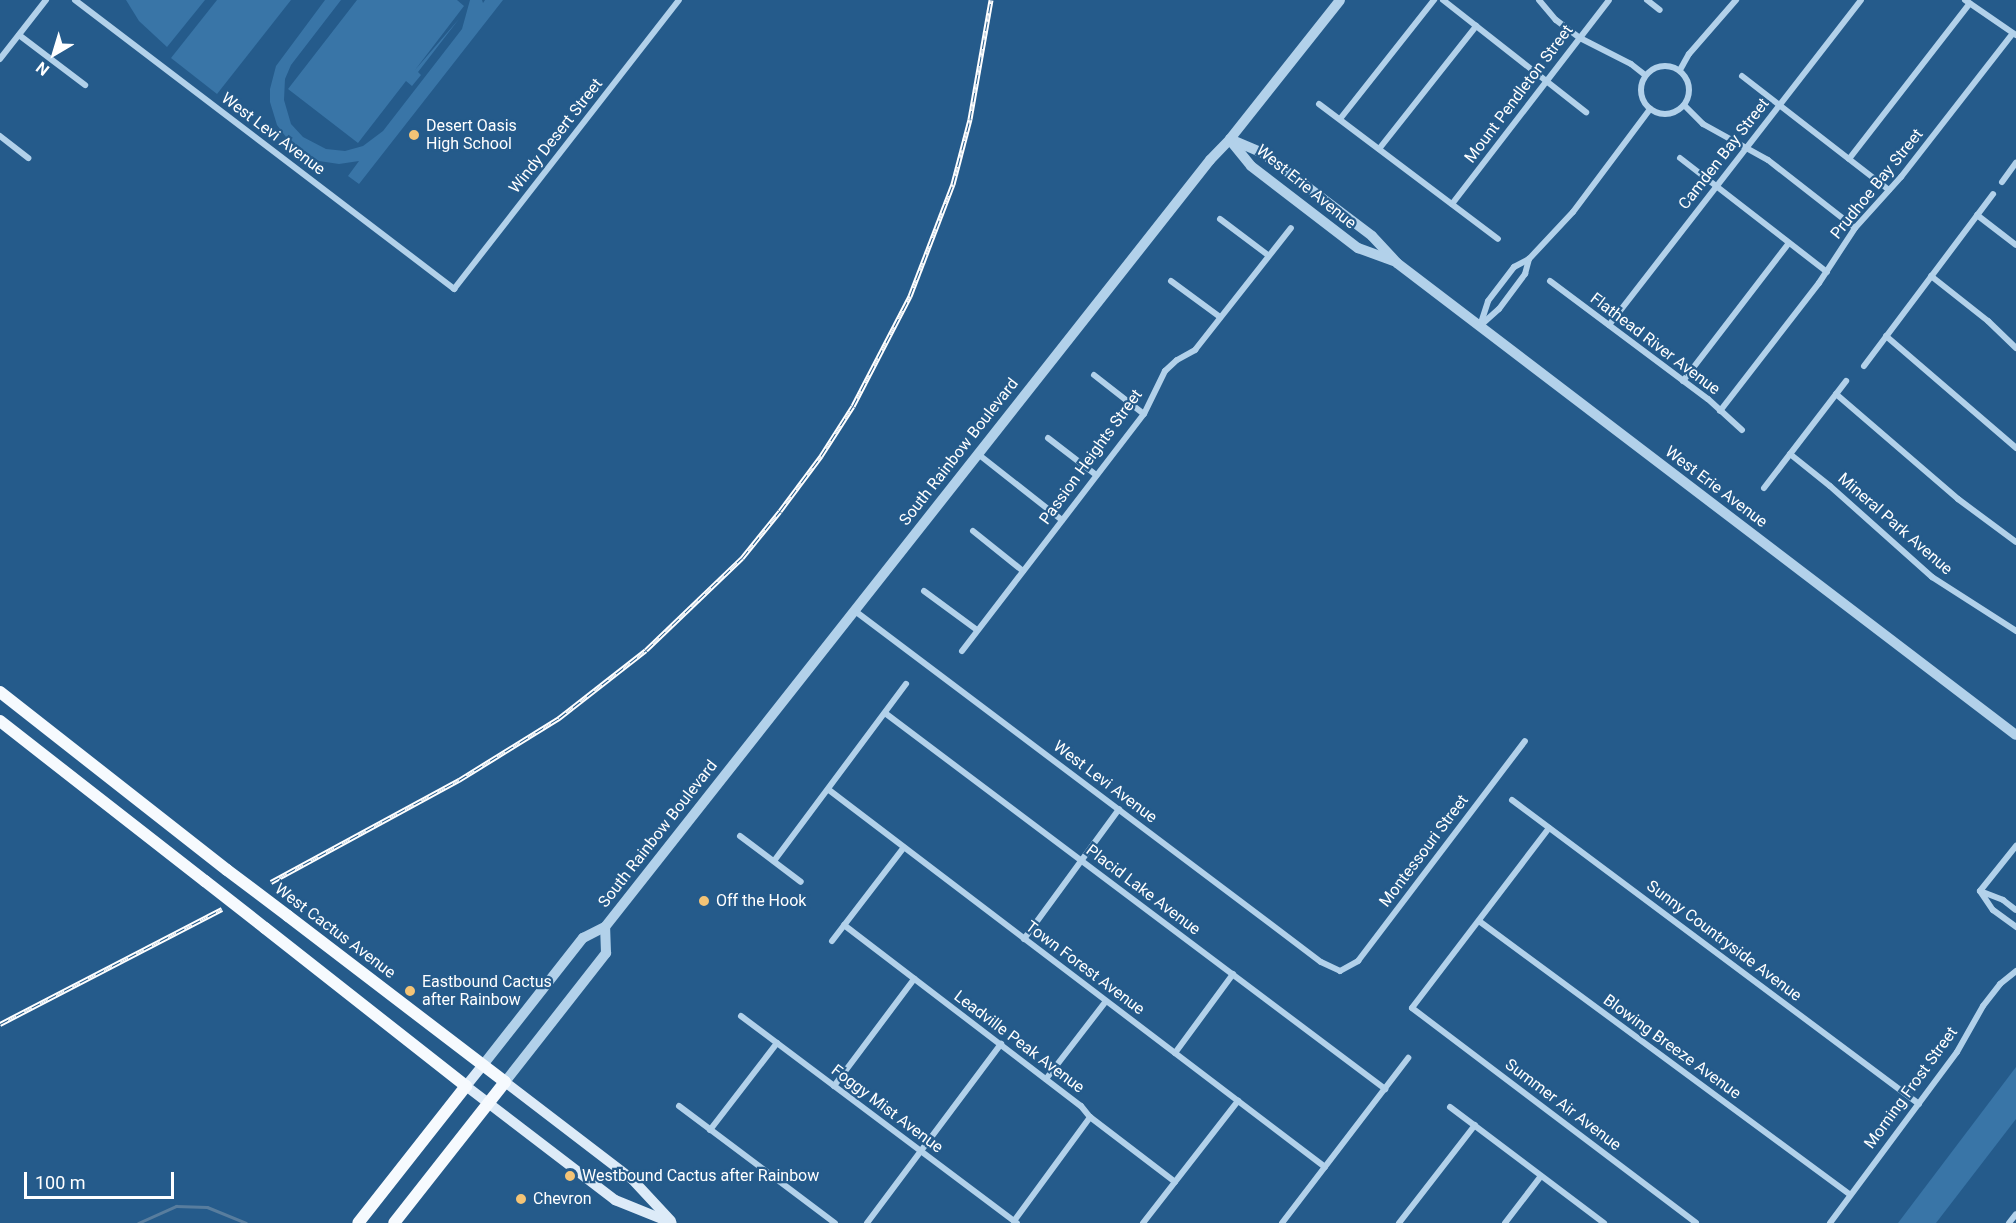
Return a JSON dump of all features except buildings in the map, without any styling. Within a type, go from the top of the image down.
[{"type":"main road","name":"West Cactus Avenue","points":[[0,692],[227,870],[632,1179],[673,1223]]},
{"type":"main road","name":"West Cactus Avenue","points":[[0,721],[488,1104],[615,1200],[673,1223]]},
{"type":"main road","name":"South Rainbow Boulevard","points":[[358,1223],[483,1065]]},
{"type":"main road","name":"South Rainbow Boulevard","points":[[394,1223],[505,1082]]},
{"type":"street","points":[[0,58],[46,0]]},
{"type":"street","name":"West Levi Avenue","points":[[75,0],[454,289]]},
{"type":"street","name":"Windy Desert Street","points":[[454,289],[679,0]]},
{"type":"street","name":"South Rainbow Boulevard","points":[[483,1065],[583,938],[605,927],[1210,160],[1230,139],[1340,0]]},
{"type":"street","points":[[1340,119],[1434,0]]},
{"type":"street","points":[[1443,0],[1586,112]]},
{"type":"street","points":[[1539,0],[1556,20],[1580,38],[1631,64],[1646,75]]},
{"type":"street","name":"Mount Pendleton Street","points":[[1452,204],[1609,0]]},
{"type":"street","points":[[1647,0],[1660,10]]},
{"type":"street","points":[[1680,70],[1689,54],[1736,0]]},
{"type":"street","name":"Camden Bay Street","points":[[1609,325],[1861,0]]},
{"type":"street","points":[[1849,159],[1967,2],[2015,34]]},
{"type":"street","points":[[1379,148],[1476,26]]},
{"type":"street","points":[[19,34],[85,85]]},
{"type":"street","name":"Prudhoe Bay Street","points":[[1720,411],[1827,272],[1856,228],[2015,34]]},
{"type":"street","points":[[1666,65],[1680,70],[1688,83],[1688,98],[1684,105],[1672,113],[1650,109],[1645,103],[1641,89],[1646,75],[1651,70],[1666,65]]},
{"type":"street","points":[[1742,76],[1889,190]]},
{"type":"street","points":[[1319,104],[1498,239]]},
{"type":"street","points":[[1684,105],[1712,130],[1768,160],[1856,228]]},
{"type":"street","points":[[1480,326],[1488,301],[1514,267],[1529,259],[1574,212],[1650,109]]},
{"type":"street","points":[[0,136],[28,158]]},
{"type":"street","name":"West Erie Avenue","points":[[1230,139],[1251,166],[1358,248],[1397,262]]},
{"type":"street","name":"West Erie Avenue","points":[[1230,139],[1261,152],[1372,236],[1397,262],[2016,735]]},
{"type":"street","points":[[1680,158],[1827,272]]},
{"type":"street","points":[[2002,182],[2016,163]]},
{"type":"street","points":[[1864,366],[1993,194]]},
{"type":"street","points":[[1977,215],[2016,245]]},
{"type":"street","points":[[1220,219],[1268,255]]},
{"type":"street","name":"Passion Heights Street","points":[[962,651],[1144,414],[1164,371],[1177,360],[1196,350],[1291,228]]},
{"type":"street","points":[[1683,381],[1789,243]]},
{"type":"street","points":[[1480,326],[1499,309],[1525,274],[1529,259]]},
{"type":"street","points":[[1931,276],[1988,321],[2016,348]]},
{"type":"street","points":[[1171,281],[1220,317]]},
{"type":"street","name":"Flathead River Avenue","points":[[1550,281],[1683,381],[1742,430]]},
{"type":"street","points":[[1886,336],[2016,448]]},
{"type":"street","points":[[1094,375],[1144,414]]},
{"type":"street","points":[[1764,488],[1846,381]]},
{"type":"street","points":[[1836,394],[1958,499],[2016,542]]},
{"type":"street","points":[[1048,438],[1096,475]]},
{"type":"street","points":[[978,454],[1062,519]]},
{"type":"street","name":"Mineral Park Avenue","points":[[1790,454],[1830,486],[1932,577],[2016,630]]},
{"type":"street","points":[[973,531],[1023,571]]},
{"type":"street","points":[[924,591],[977,630]]},
{"type":"street","name":"West Levi Avenue","points":[[855,611],[1321,963],[1340,971]]},
{"type":"street","points":[[774,861],[906,684]]},
{"type":"street","name":"Placid Lake Avenue","points":[[885,713],[1385,1089]]},
{"type":"street","name":"Montessouri Street","points":[[1340,971],[1358,961],[1525,741]]},
{"type":"street","name":"Town Forest Avenue","points":[[829,790],[1325,1167]]},
{"type":"street","name":"Sunny Countryside Avenue","points":[[1512,800],[1918,1104]]},
{"type":"street","points":[[1024,939],[1119,809]]},
{"type":"street","points":[[1479,921],[1549,828]]},
{"type":"street","points":[[740,836],[801,882]]},
{"type":"street","points":[[1980,891],[2016,846]]},
{"type":"street","points":[[832,941],[904,847]]},
{"type":"street","points":[[1980,891],[2003,900],[2016,910]]},
{"type":"street","points":[[1980,891],[1993,910],[2016,927]]},
{"type":"street","name":"Summer Air Avenue","points":[[1479,921],[1412,1008],[1696,1223]]},
{"type":"street","name":"Blowing Breeze Avenue","points":[[1479,921],[1850,1195]]},
{"type":"street","name":"Leadville Peak Avenue","points":[[844,925],[1081,1106],[1090,1117],[1175,1182]]},
{"type":"street","name":"South Rainbow Boulevard","points":[[505,1082],[606,953],[605,927]]},
{"type":"street","name":"Morning Frost Street","points":[[1830,1223],[1958,1052],[1983,1006],[2001,984],[2016,972]]},
{"type":"street","points":[[1175,1053],[1233,974]]},
{"type":"street","points":[[834,1086],[914,979]]},
{"type":"street","points":[[1046,1079],[1106,1000]]},
{"type":"street","name":"Foggy Mist Avenue","points":[[741,1016],[1015,1222]]},
{"type":"street","points":[[710,1130],[777,1043]]},
{"type":"street","points":[[867,1223],[1001,1044]]},
{"type":"street","points":[[1282,1223],[1408,1059]]},
{"type":"street","points":[[1143,1223],[1238,1101]]},
{"type":"street","points":[[679,1106],[835,1223]]},
{"type":"street","points":[[1450,1107],[1604,1223]]},
{"type":"street","points":[[1015,1222],[1090,1117]]},
{"type":"street","points":[[1400,1223],[1475,1125]]},
{"type":"street","points":[[1505,1223],[1541,1176]]},
{"type":"street","points":[[2012,1222],[2016,1214]]},
{"type":"shaded area","points":[[126,0],[205,0],[167,47],[139,21]]},
{"type":"shaded area","points":[[217,0],[291,0],[217,94],[171,58]]},
{"type":"shaded area","points":[[325,0],[341,0],[291,65],[285,79],[284,100],[291,124],[303,137],[326,149],[345,151],[363,146],[383,131],[462,29],[470,0],[482,0],[483,3],[485,0],[503,0],[359,184],[348,176],[359,161],[339,164],[319,161],[292,145],[277,125],[270,102],[270,89],[276,66]]},
{"type":"shaded area","points":[[357,0],[457,0],[464,6],[415,70],[459,19],[418,72],[421,75],[412,86],[406,81],[358,143],[288,89]]},
{"type":"shaded area","points":[[2016,1067],[2016,1119],[1936,1223],[1898,1223]]},
{"type":"waterway","points":[[138,1223],[176,1206],[207,1207],[246,1223]]},
{"type":"railway","points":[[271,882],[459,780],[559,718],[646,650],[742,558],[821,456],[853,406],[910,296],[953,184],[970,119],[991,0]]},
{"type":"railway","points":[[0,1024],[222,909]]},
{"type":"place","name":"Desert Oasis High School","points":[[414,135]]},
{"type":"place","name":"Off the Hook","points":[[704,901]]},
{"type":"place","name":"Eastbound Cactus after Rainbow","points":[[410,991]]},
{"type":"place","name":"Westbound Cactus after Rainbow","points":[[570,1176]]},
{"type":"place","name":"Chevron","points":[[521,1199]]}]
